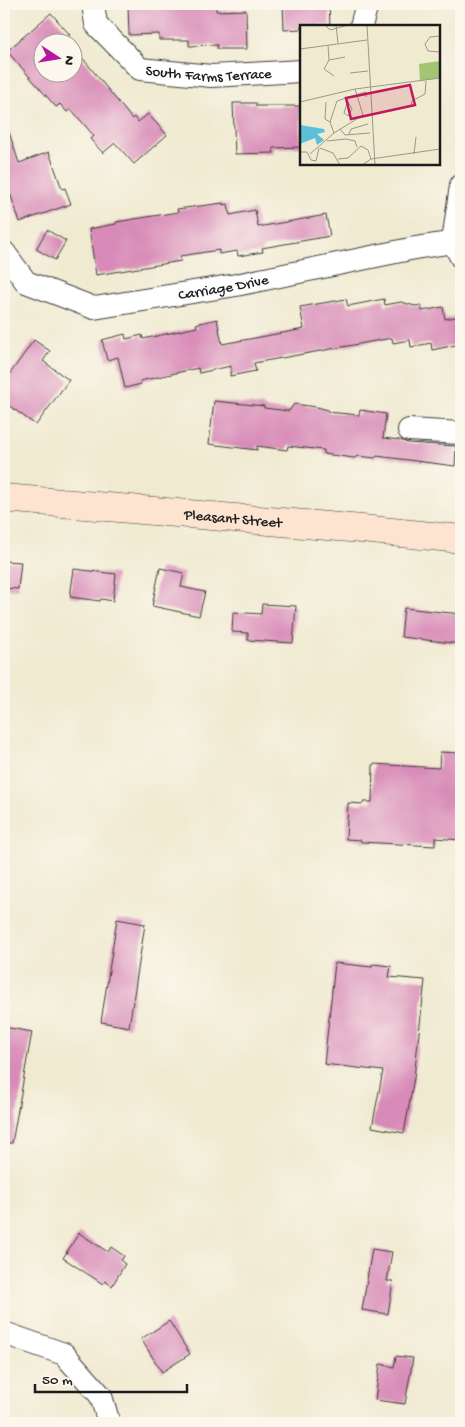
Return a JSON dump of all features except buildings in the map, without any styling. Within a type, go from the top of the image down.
[{"type":"street","name":"South Farms Terrace","points":[[93,4],[96,24],[140,69],[211,76],[300,71]]},
{"type":"street","points":[[361,25],[367,4]]},
{"type":"street","points":[[458,247],[461,186]]},
{"type":"street","name":"Carriage Drive","points":[[4,252],[26,282],[94,308],[236,285],[405,250],[458,247]]},
{"type":"street","points":[[409,430],[461,433]]},
{"type":"street","name":"Pleasant Street","points":[[4,498],[461,539]]},
{"type":"street","points":[[4,1333],[64,1354],[100,1396],[109,1423]]}]
